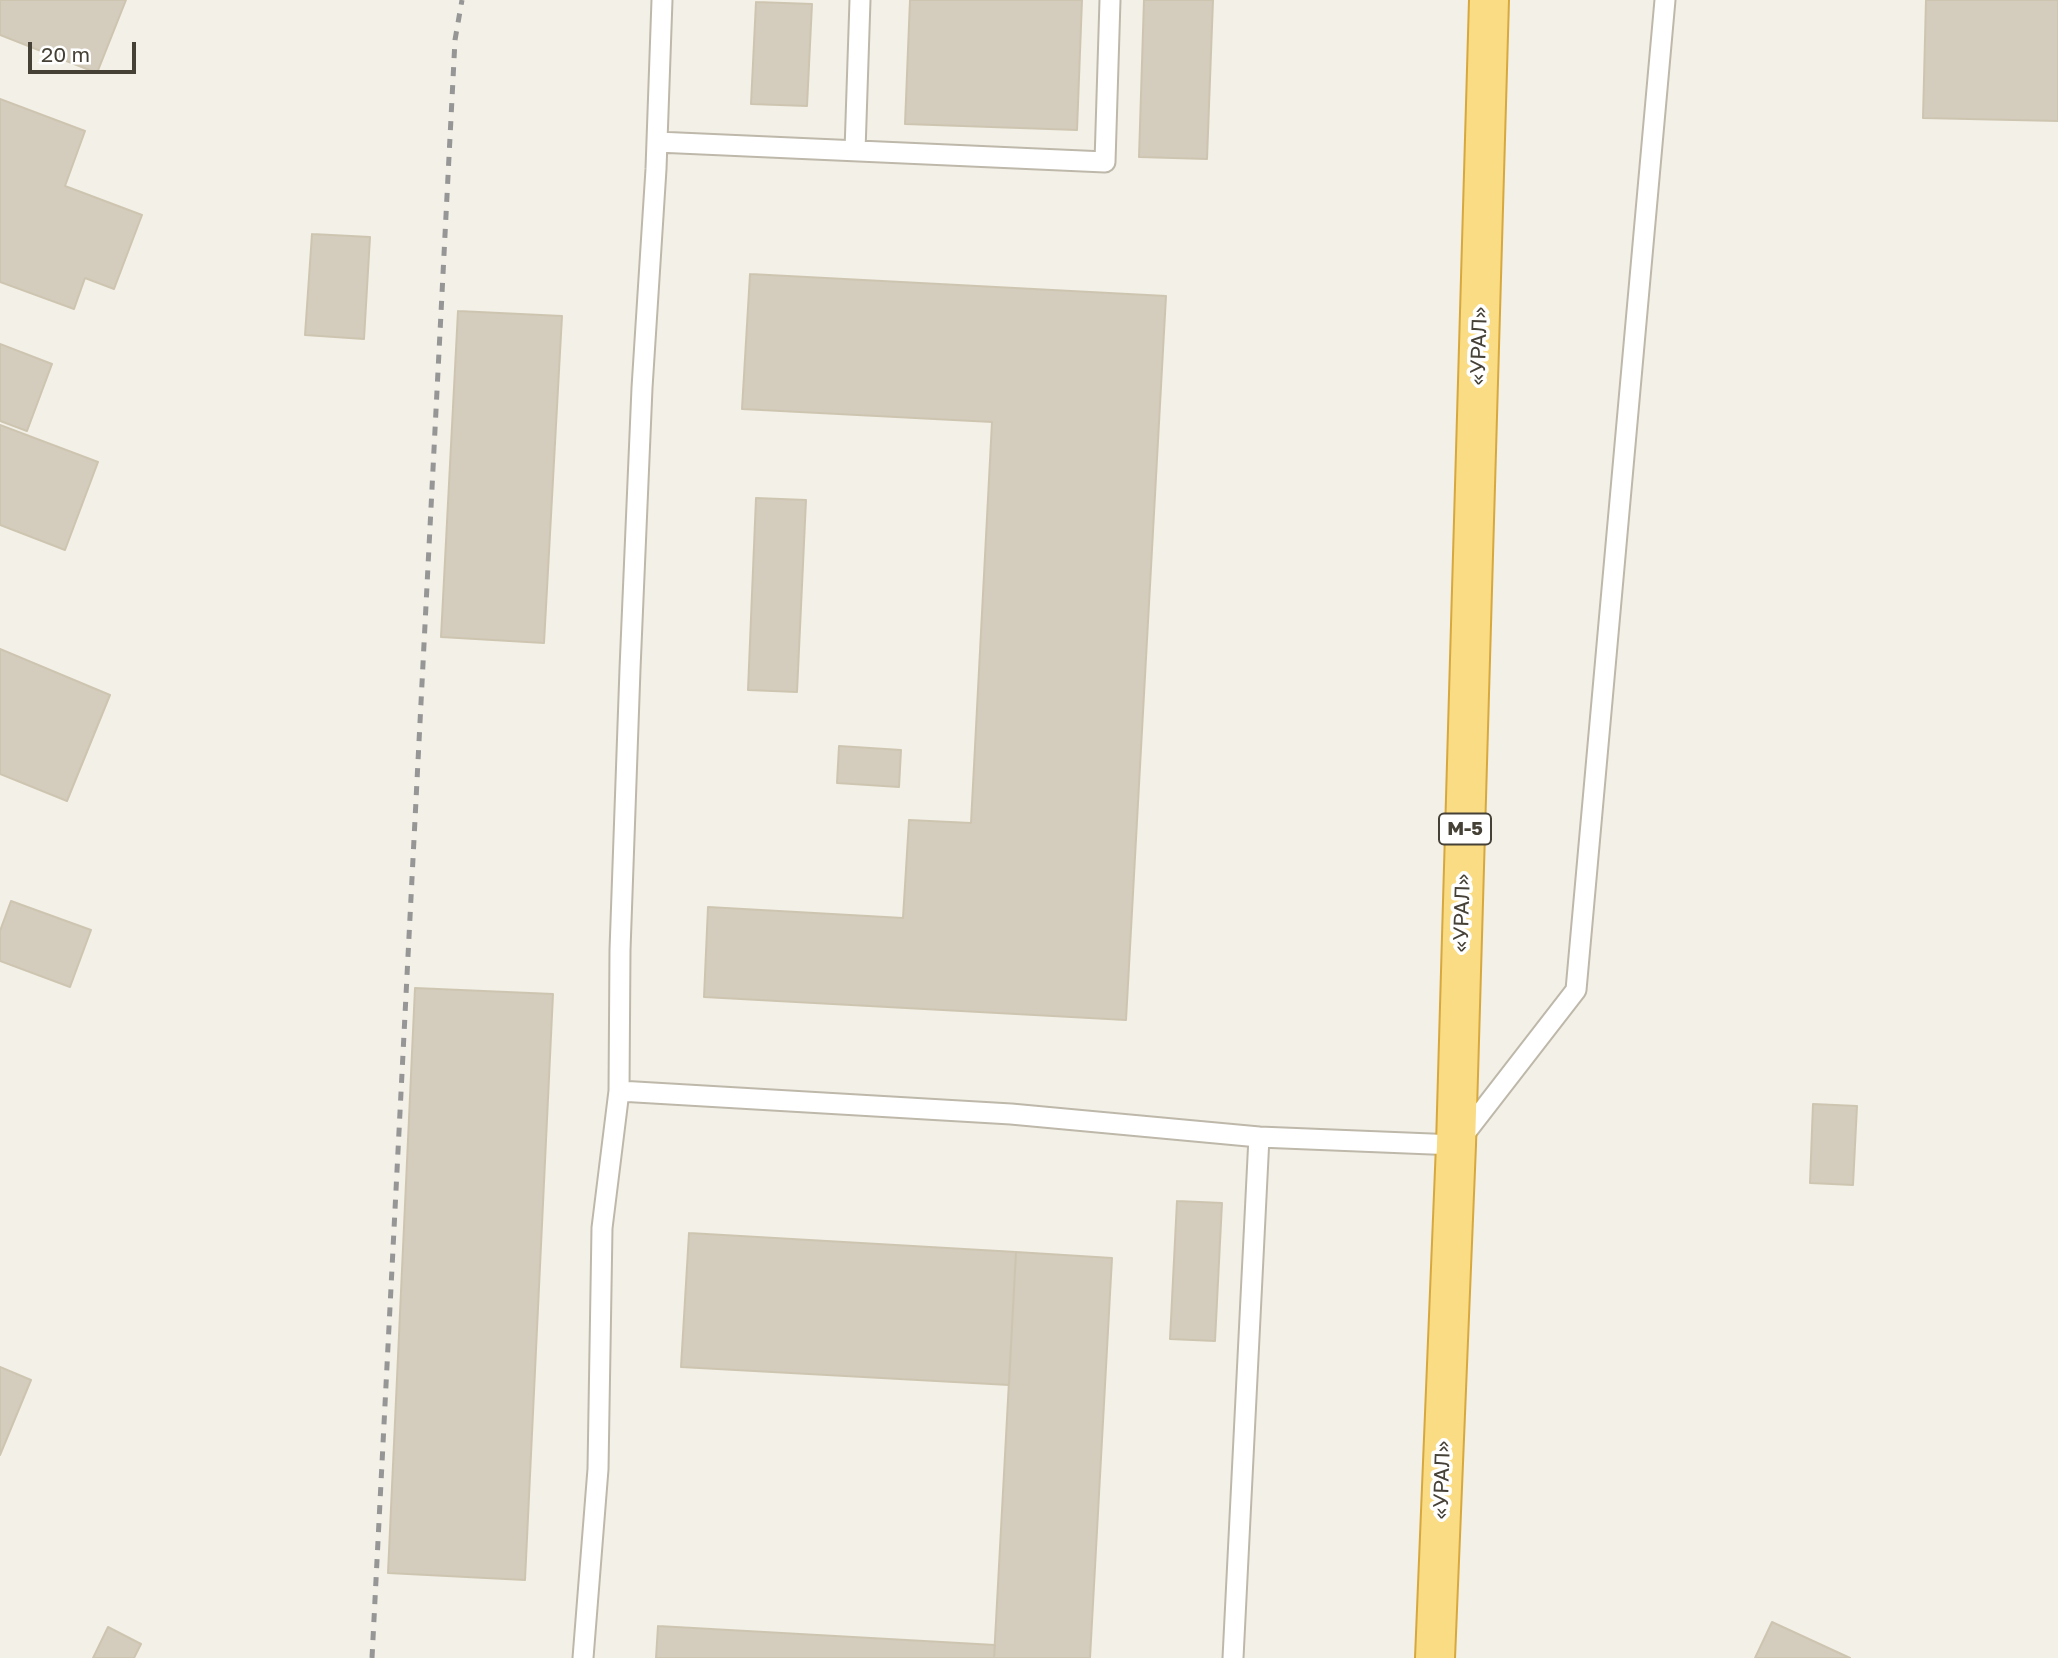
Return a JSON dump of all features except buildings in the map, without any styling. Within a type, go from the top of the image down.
[{"type":"highway","name":"«УРАЛ»","points":[[1435,1658],[1455,1145],[1489,0]]},
{"type":"lane","points":[[583,1658],[598,1469],[602,1228],[619,1091],[620,950],[630,670],[662,0]]},
{"type":"lane","points":[[855,150],[860,0]]},
{"type":"lane","points":[[657,142],[1105,162],[1110,0]]},
{"type":"lane","points":[[619,1091],[1011,1114],[1259,1137],[1455,1145],[1576,990],[1665,0]]},
{"type":"lane","points":[[1233,1658],[1259,1137]]},
{"type":"railway","points":[[372,1658],[455,40],[462,0]]}]
